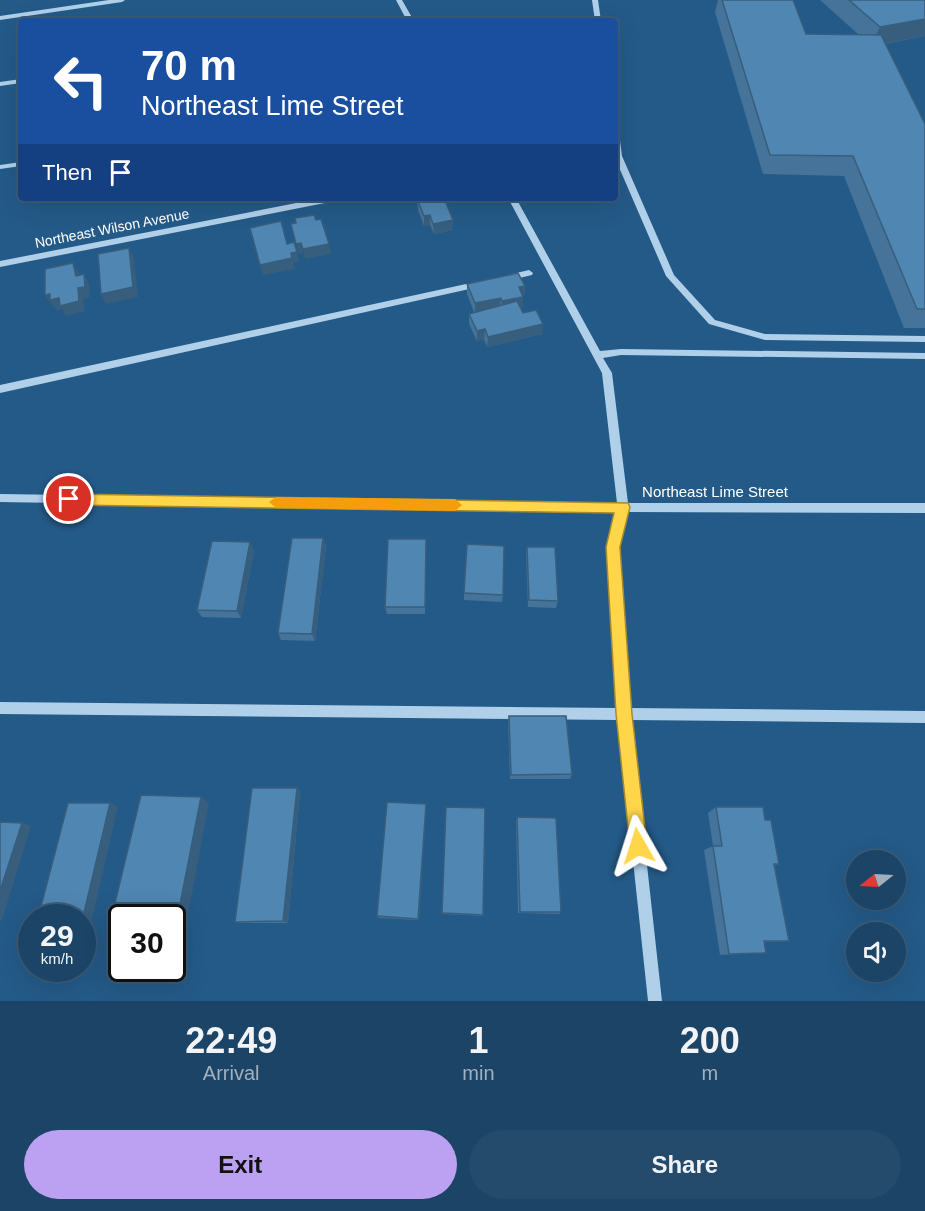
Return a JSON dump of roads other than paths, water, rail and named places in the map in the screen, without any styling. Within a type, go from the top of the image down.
[{"type":"street","points":[[0,18],[122,0]]},
{"type":"street","points":[[399,0],[409,18]]},
{"type":"street","points":[[595,0],[598,18]]},
{"type":"street","points":[[0,84],[18,81]]},
{"type":"street","points":[[618,156],[670,276],[712,322],[765,337],[925,339]]},
{"type":"street","points":[[0,167],[18,164]]},
{"type":"street","name":"Northeast Wilson Avenue","points":[[0,264],[320,201]]},
{"type":"street","points":[[514,201],[607,373],[623,507],[613,547],[624,714],[655,1001]]},
{"type":"street","points":[[0,389],[529,273]]},
{"type":"street","points":[[597,355],[621,352],[925,356]]},
{"type":"street","name":"Northeast Lime Street","points":[[0,498],[623,507],[925,508]]},
{"type":"street","points":[[0,708],[925,717]]}]
